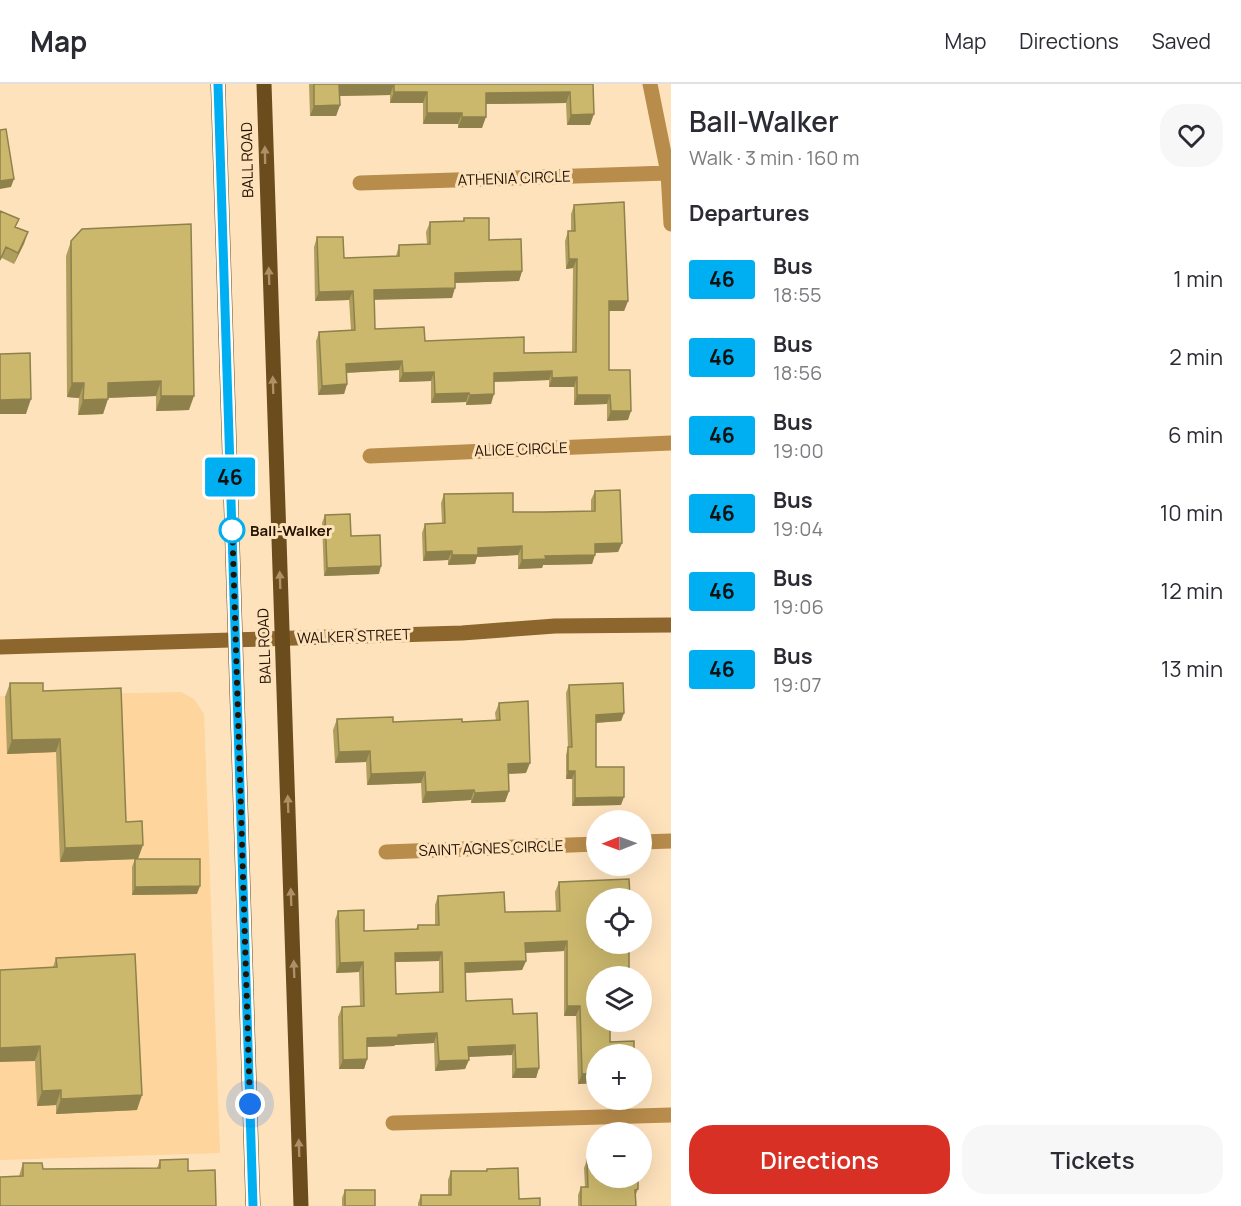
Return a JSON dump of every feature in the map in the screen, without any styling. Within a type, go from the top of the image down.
[{"type":"main road","name":"BALL ROAD","points":[[218,84],[253,1206]]},
{"type":"main road","name":"BALL ROAD","points":[[264,84],[301,1206]]},
{"type":"main road","name":"WALKER STREET","points":[[0,647],[462,633],[555,626],[671,625]]},
{"type":"street","points":[[650,84],[668,173],[671,224]]},
{"type":"street","name":"ATHENIA CIRCLE","points":[[360,183],[668,173]]},
{"type":"street","name":"ALICE CIRCLE","points":[[370,456],[671,443]]},
{"type":"street","points":[[652,842],[671,841]]},
{"type":"street","name":"SAINT AGNES CIRCLE","points":[[386,852],[586,844]]},
{"type":"street","points":[[393,1123],[671,1115]]},
{"type":"shaded area","points":[[181,692],[194,699],[204,714],[220,1153],[0,1160],[0,696]]},
{"type":"building","points":[[314,84],[387,84],[339,85],[340,105],[314,106]]},
{"type":"building","points":[[394,84],[593,84],[594,114],[571,115],[570,92],[486,93],[486,117],[462,117],[462,113],[427,113],[427,92],[394,92]]},
{"type":"building","points":[[6,129],[14,179],[0,181],[0,130]]},
{"type":"building","points":[[624,202],[628,301],[609,301],[609,370],[630,370],[631,411],[611,411],[610,395],[577,395],[577,377],[552,378],[552,371],[494,373],[494,394],[435,394],[434,372],[403,373],[402,361],[346,364],[347,384],[322,386],[319,332],[355,330],[353,291],[319,292],[317,237],[343,237],[344,258],[399,256],[399,245],[430,244],[430,222],[489,218],[489,240],[521,239],[522,271],[455,273],[455,288],[374,290],[375,329],[424,327],[425,341],[524,337],[524,353],[576,352],[577,259],[569,259],[568,231],[575,231],[574,205]]},
{"type":"building","points":[[0,211],[19,219],[15,227],[28,232],[18,253],[6,247],[0,260]]},
{"type":"building","points":[[191,224],[194,396],[161,396],[161,381],[108,383],[108,399],[83,400],[84,383],[72,383],[71,241],[82,229]]},
{"type":"building","points":[[30,353],[31,399],[0,400],[0,354]]},
{"type":"building","points":[[620,490],[622,543],[595,544],[595,555],[545,556],[546,559],[522,560],[522,546],[478,548],[478,555],[452,555],[452,551],[426,552],[425,524],[445,523],[444,494],[513,493],[513,512],[595,511],[595,491]]},
{"type":"building","points":[[350,514],[351,536],[380,535],[381,566],[327,568],[325,515]]},
{"type":"building","points":[[10,683],[43,683],[43,691],[121,688],[126,822],[142,821],[143,845],[65,848],[60,739],[12,740]]},
{"type":"building","points":[[623,683],[624,713],[596,715],[596,767],[624,767],[624,797],[575,798],[575,771],[568,771],[568,747],[572,747],[569,685]]},
{"type":"building","points":[[528,701],[530,763],[508,764],[509,791],[426,792],[425,772],[371,774],[370,751],[339,752],[337,719],[393,717],[393,722],[500,720],[499,703]]},
{"type":"building","points":[[135,859],[200,859],[200,886],[135,887]]},
{"type":"building","points":[[629,879],[629,888],[586,888],[586,954],[629,954],[629,966],[586,966],[586,1032],[610,1032],[610,1042],[634,1041],[634,1044],[586,1044],[586,1074],[582,1074],[580,1006],[567,1006],[567,941],[525,943],[526,961],[465,963],[466,1001],[512,999],[513,1014],[537,1013],[539,1068],[516,1069],[515,1045],[468,1047],[469,1060],[439,1061],[437,1033],[367,1038],[367,1059],[343,1060],[342,1007],[364,1006],[363,962],[340,963],[338,911],[364,910],[364,931],[418,929],[418,925],[439,925],[438,896],[504,892],[505,912],[560,911],[559,882]],"holes":[[[442,952],[443,992],[396,994],[395,953]]]},
{"type":"building","points":[[135,954],[142,1095],[61,1099],[61,1090],[42,1091],[40,1046],[0,1048],[0,970],[57,967],[56,958]]},
{"type":"building","points":[[188,1159],[188,1171],[215,1170],[216,1206],[0,1206],[0,1177],[23,1176],[23,1163],[42,1163],[43,1169],[160,1168],[160,1160]]},
{"type":"building","points":[[518,1168],[519,1199],[540,1198],[540,1206],[421,1206],[421,1195],[451,1195],[451,1171]]},
{"type":"building","points":[[581,1187],[638,1188],[635,1190],[636,1206],[581,1206]]},
{"type":"building","points":[[345,1190],[375,1190],[375,1206],[345,1206]]},
{"type":"bus line","name":"46","points":[[218,84],[253,1206]]},
{"type":"place","name":"Ball-Walker","points":[[232,530]]},
{"type":"route","points":[[232,530],[232,520],[250,1104]]}]
